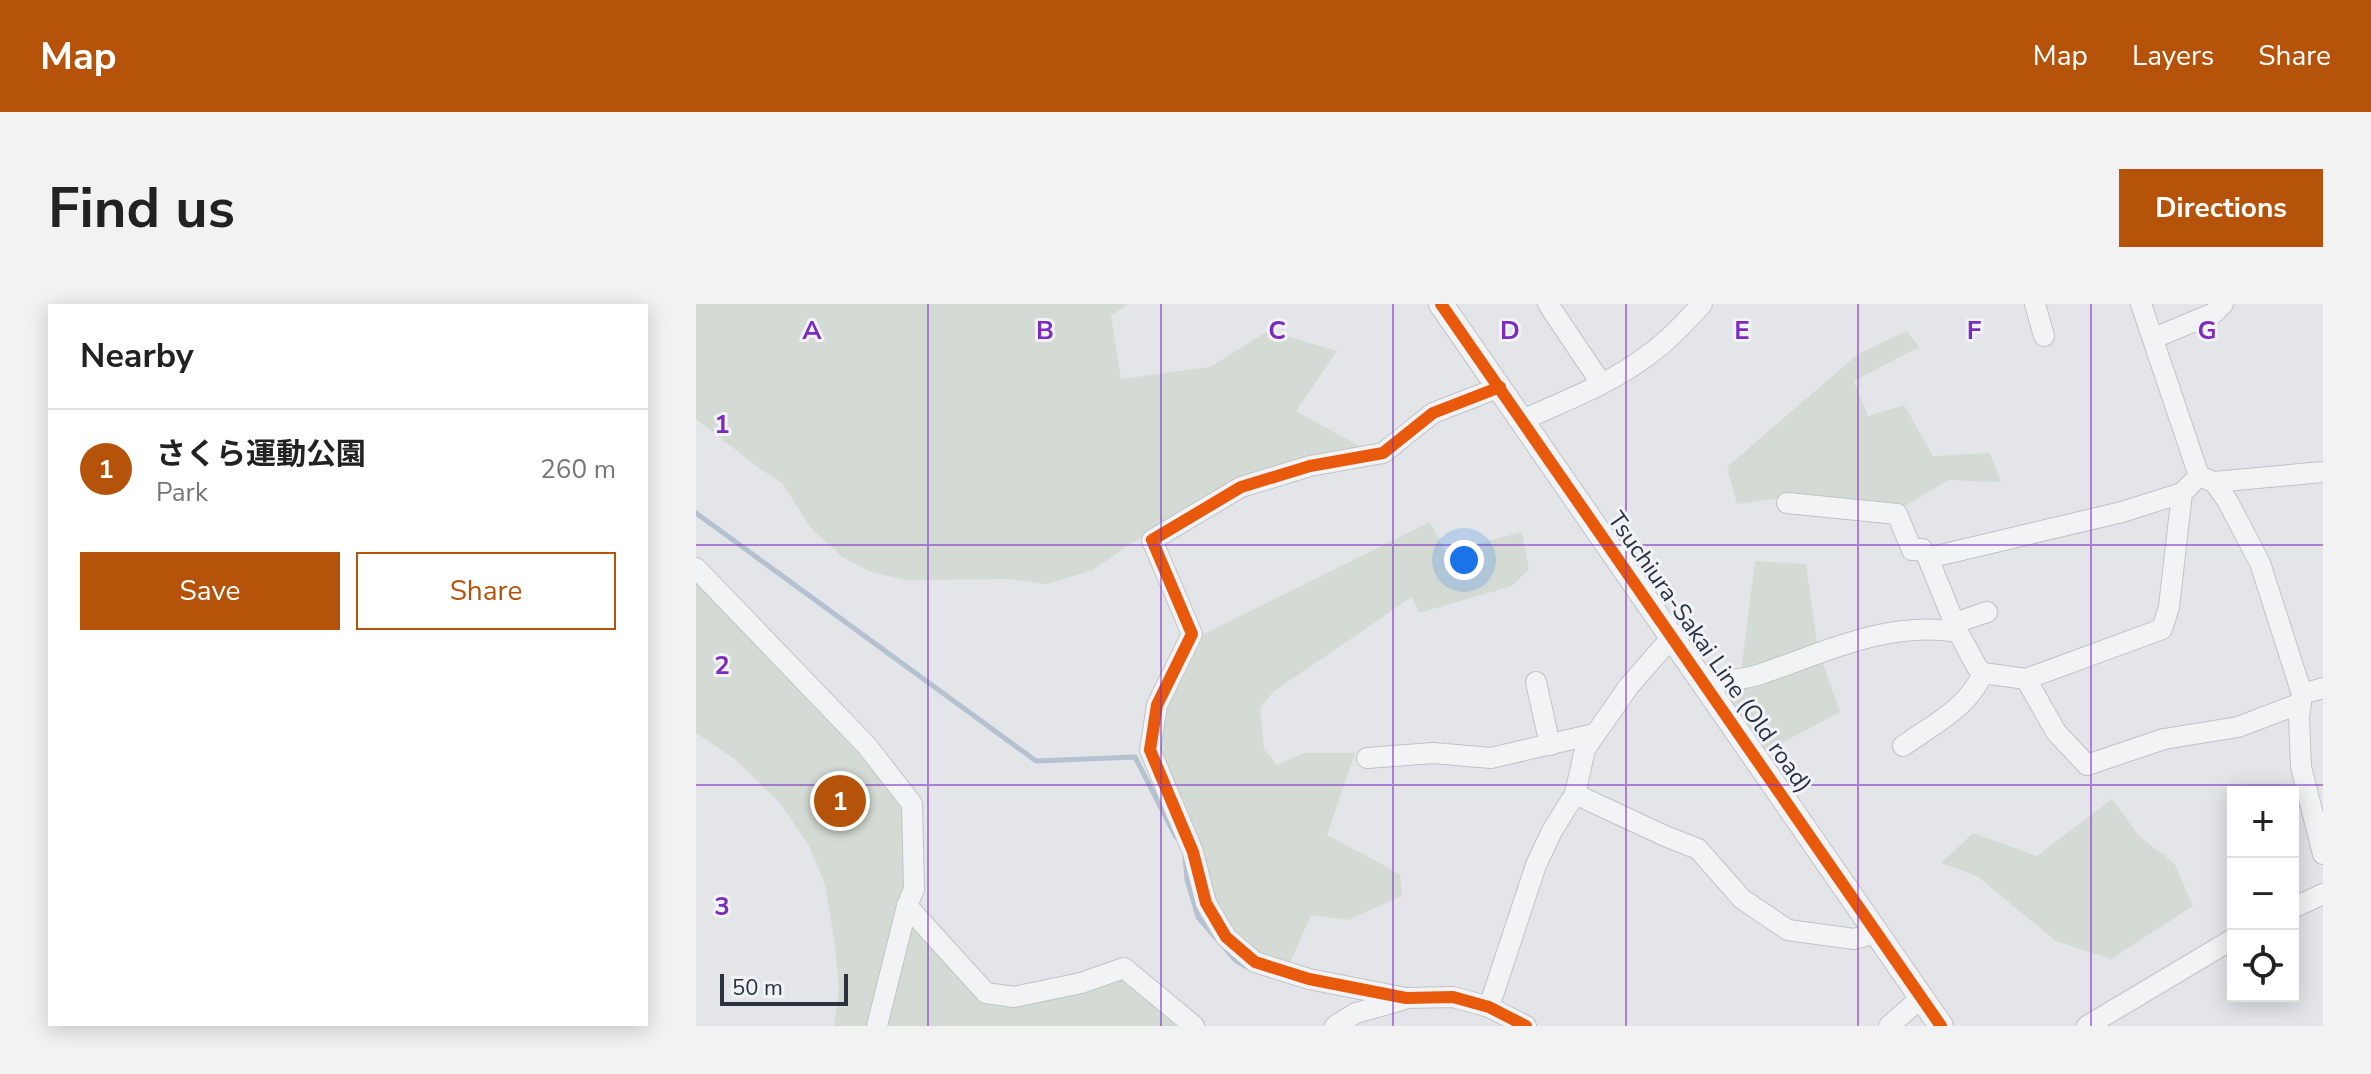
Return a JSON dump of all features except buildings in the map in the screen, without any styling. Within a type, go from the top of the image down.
[{"type":"street","name":"Tsuchiura-Sakai Line (Old road)","points":[[1441,304],[1941,1026]]},
{"type":"street","points":[[1548,304],[1601,383]]},
{"type":"street","points":[[1523,420],[1601,383],[1644,358],[1665,342],[1702,304]]},
{"type":"street","points":[[2035,304],[2044,336]]},
{"type":"street","points":[[2141,304],[2207,479],[2227,500],[2260,563],[2301,698],[2301,767],[2323,854]]},
{"type":"street","points":[[2154,338],[2214,313],[2223,304]]},
{"type":"street","points":[[1500,387],[1433,413],[1383,453],[1310,466],[1241,487],[1152,540],[1192,634],[1157,705],[1150,750],[1193,852],[1206,903],[1226,937],[1255,962],[1309,979],[1406,998],[1453,997],[1489,1007],[1526,1026]]},
{"type":"street","points":[[1928,558],[2122,512],[2182,493],[2207,479],[2323,472]]},
{"type":"street","points":[[1787,503],[1897,514],[1912,550],[1922,549],[1928,558],[1977,667],[1983,673],[2026,679],[2162,629],[2169,607],[2182,493]]},
{"type":"street","points":[[696,568],[867,746],[912,804],[914,889],[877,1026]]},
{"type":"street","points":[[1707,685],[1757,676],[1827,648],[1864,638],[1957,627],[1987,612]]},
{"type":"street","points":[[1489,1007],[1536,865],[1575,794],[1585,749],[1629,686],[1671,638]]},
{"type":"street","points":[[1903,746],[1963,704],[1974,692],[1983,673]]},
{"type":"street","points":[[2026,679],[2056,732],[2087,765],[2164,739],[2238,727],[2323,688]]},
{"type":"street","points":[[1536,682],[1550,745]]},
{"type":"street","points":[[1367,758],[1433,753],[1491,758],[1594,734]]},
{"type":"street","points":[[1575,794],[1698,849],[1742,899],[1788,930],[1854,939],[1877,933]]},
{"type":"street","points":[[2299,905],[2323,894]]},
{"type":"street","points":[[907,906],[986,993],[1014,997],[1081,983],[1124,968],[1194,1026]]},
{"type":"street","points":[[2087,1026],[2227,943]]},
{"type":"street","points":[[1889,1026],[1922,997]]},
{"type":"street","points":[[1335,1026],[1356,1013],[1406,998]]},
{"type":"shaded area","points":[[696,304],[1128,304],[1111,316],[1121,379],[1210,367],[1268,331],[1337,351],[1296,411],[1368,451],[1239,484],[1130,544],[1093,570],[1046,584],[1008,579],[905,580],[871,572],[842,557],[809,526],[783,484],[696,419]]},
{"type":"shaded area","points":[[1907,331],[1919,347],[1854,381],[1868,416],[1904,405],[1933,456],[1990,453],[2001,482],[1948,480],[1902,508],[1782,498],[1737,504],[1727,467],[1858,354]]},
{"type":"shaded area","points":[[1430,522],[1446,552],[1522,532],[1529,569],[1512,586],[1419,613],[1412,597],[1273,692],[1260,708],[1264,749],[1277,765],[1304,753],[1355,753],[1327,835],[1400,874],[1402,896],[1348,920],[1311,915],[1288,968],[1269,962],[1230,937],[1158,766],[1162,715],[1194,639]]},
{"type":"shaded area","points":[[1755,561],[1806,564],[1818,649],[1840,712],[1763,753],[1721,692],[1741,672]]},
{"type":"shaded area","points":[[696,579],[902,799],[912,907],[1007,1003],[1026,1006],[1124,977],[1183,1026],[834,1026],[839,988],[834,938],[825,885],[809,846],[780,803],[736,760],[696,733]]},
{"type":"shaded area","points":[[2112,799],[2139,836],[2174,863],[2193,906],[2111,959],[2056,941],[1977,876],[1941,863],[1973,833],[2037,856]]},
{"type":"waterway","points":[[696,513],[1036,761],[1135,757],[1176,837]]},
{"type":"waterway","points":[[1185,857],[1187,879],[1198,917],[1216,938]]},
{"type":"waterway","points":[[1226,949],[1245,966]]},
{"type":"cycle path","points":[[1441,304],[1941,1026]]},
{"type":"cycle path","points":[[1500,387],[1433,413],[1383,453],[1310,466],[1241,487],[1152,540],[1192,634],[1157,705],[1150,750],[1193,852],[1206,903],[1226,937],[1255,962],[1309,979],[1406,998],[1453,997],[1489,1007],[1526,1026]]},
{"type":"place","name":"さくら運動公園","points":[[840,801]]}]
